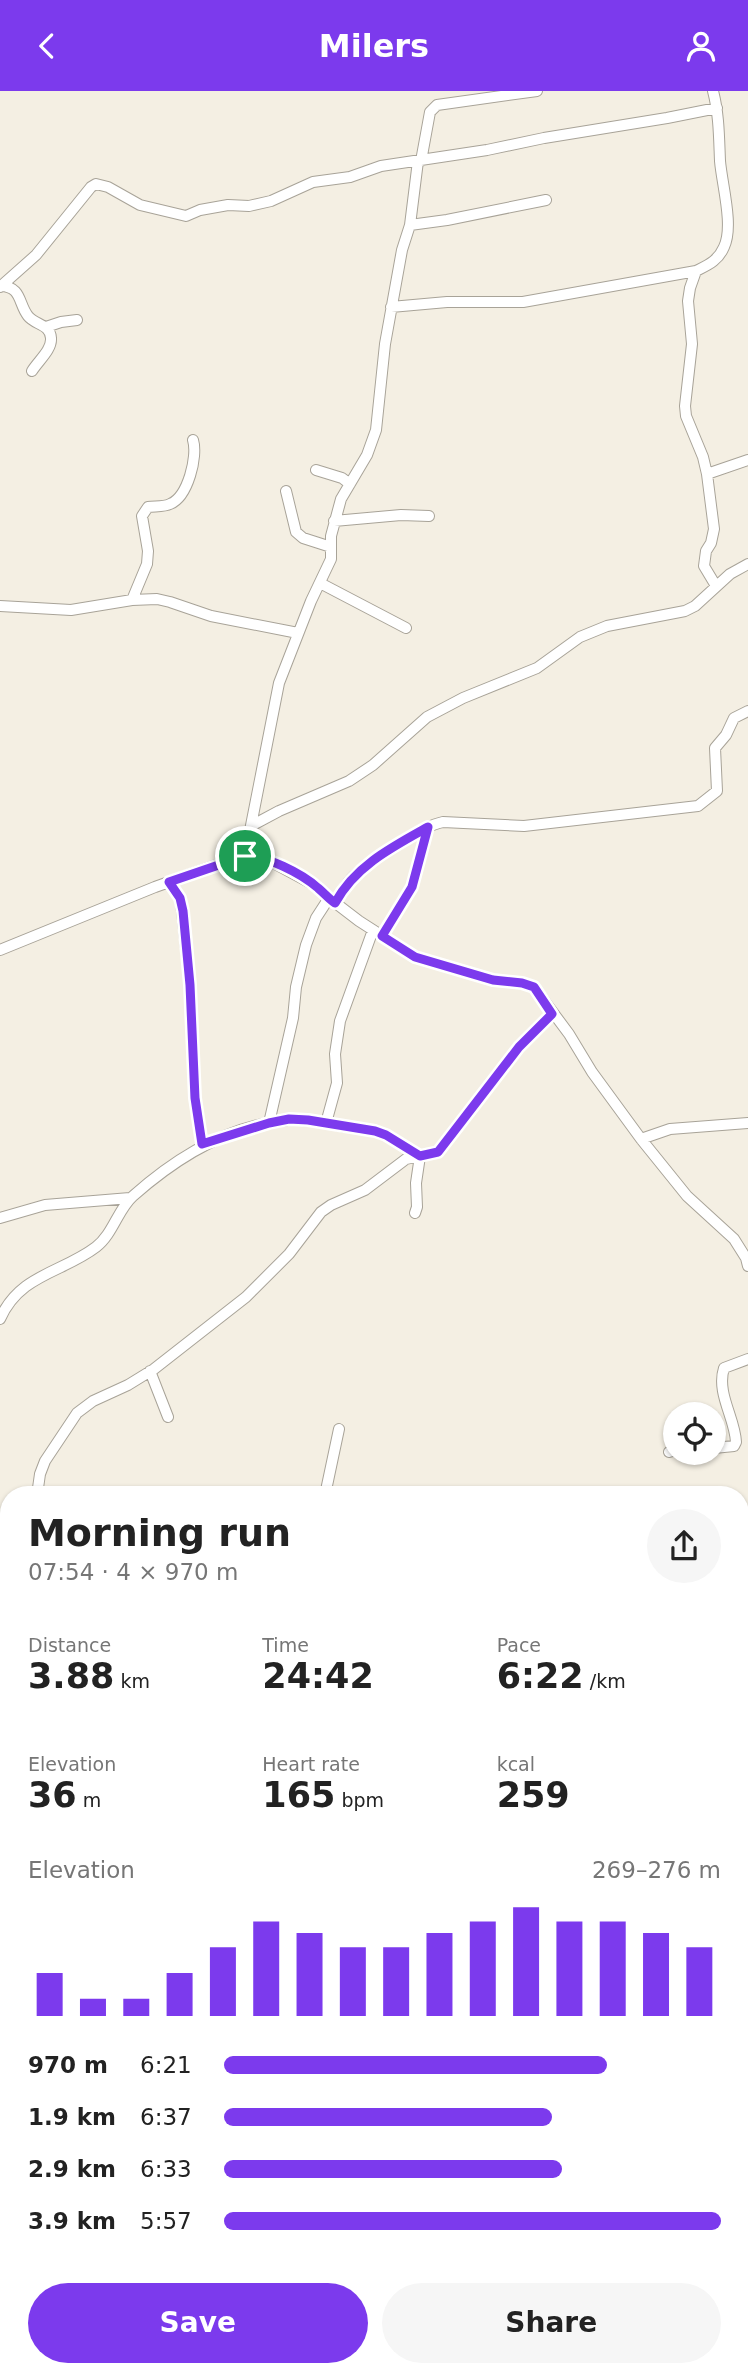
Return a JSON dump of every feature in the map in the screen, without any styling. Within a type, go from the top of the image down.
[{"type":"street","points":[[391,307],[447,302],[523,302],[696,271],[713,263],[725,245],[727,233],[717,108],[713,91]]},
{"type":"street","points":[[245,856],[253,804],[279,683],[331,559],[334,521],[341,499],[368,456],[376,430],[380,379],[391,307],[402,250],[410,225],[419,161],[430,112],[437,105],[530,92]]},
{"type":"street","points":[[0,287],[36,255],[96,184],[108,187],[140,205],[186,216],[200,210],[228,205],[249,206],[271,201],[313,182],[350,177],[381,166],[487,150],[717,108]]},
{"type":"street","points":[[410,225],[546,200]]},
{"type":"street","points":[[696,271],[688,301],[692,344],[684,405],[707,474],[714,529],[704,566],[716,586]]},
{"type":"street","points":[[0,287],[14,289],[21,297],[28,316],[46,327],[51,341],[49,348],[32,371]]},
{"type":"street","points":[[46,327],[77,320]]},
{"type":"street","points":[[132,600],[147,564],[148,551],[142,516],[148,507],[169,505],[182,494],[195,457],[193,440]]},
{"type":"street","points":[[707,474],[748,460]]},
{"type":"street","points":[[316,470],[342,478],[350,484]]},
{"type":"street","points":[[286,491],[296,532],[303,538],[331,547]]},
{"type":"street","points":[[334,521],[401,515],[429,516]]},
{"type":"street","points":[[251,826],[349,781],[373,765],[427,717],[463,698],[537,668],[580,637],[607,626],[685,611],[695,606],[730,574],[748,564]]},
{"type":"street","points":[[320,583],[406,628]]},
{"type":"street","points":[[0,606],[71,610],[132,600],[170,602],[211,616],[298,633]]},
{"type":"street","points":[[269,1123],[293,1018],[296,987],[306,945],[316,918],[352,877],[386,852],[428,827],[443,822],[524,826],[698,806],[717,791],[715,748],[726,735],[734,718],[748,711]]},
{"type":"street","points":[[326,1123],[337,1083],[335,1054],[341,1021],[359,965],[378,933],[412,887],[428,827]]},
{"type":"street","points":[[0,950],[169,882],[245,856],[266,859],[318,887],[332,901],[415,957],[493,980],[534,987],[569,1034],[592,1072],[680,1189],[701,1211],[745,1247],[748,1266]]},
{"type":"street","points":[[169,882],[180,898],[183,911],[190,985],[195,1098],[202,1144]]},
{"type":"street","points":[[38,1486],[45,1461],[77,1413],[93,1401],[128,1385],[150,1371],[246,1297],[289,1254],[321,1212],[365,1190],[396,1164],[438,1152],[519,1047],[552,1014]]},
{"type":"street","points":[[0,1319],[3,1301],[47,1271],[97,1246],[130,1198],[202,1144],[289,1119],[375,1131],[420,1156]]},
{"type":"street","points":[[641,1139],[670,1129],[748,1123]]},
{"type":"street","points":[[415,1213],[420,1156]]},
{"type":"street","points":[[0,1218],[45,1205],[130,1198]]},
{"type":"street","points":[[726,1447],[734,1446],[736,1442],[722,1374],[724,1369],[748,1359]]},
{"type":"street","points":[[150,1371],[168,1417]]},
{"type":"street","points":[[327,1486],[339,1429]]},
{"type":"route","points":[[428,827],[412,887],[382,936],[415,957],[493,980],[522,983],[534,987],[540,994],[552,1014],[519,1047],[438,1152],[420,1156],[375,1131],[289,1119],[202,1144],[195,1098],[194,1046],[183,911],[180,898],[169,882],[245,856],[266,859],[294,873],[318,887],[335,903],[352,877],[386,852],[428,827]]}]
